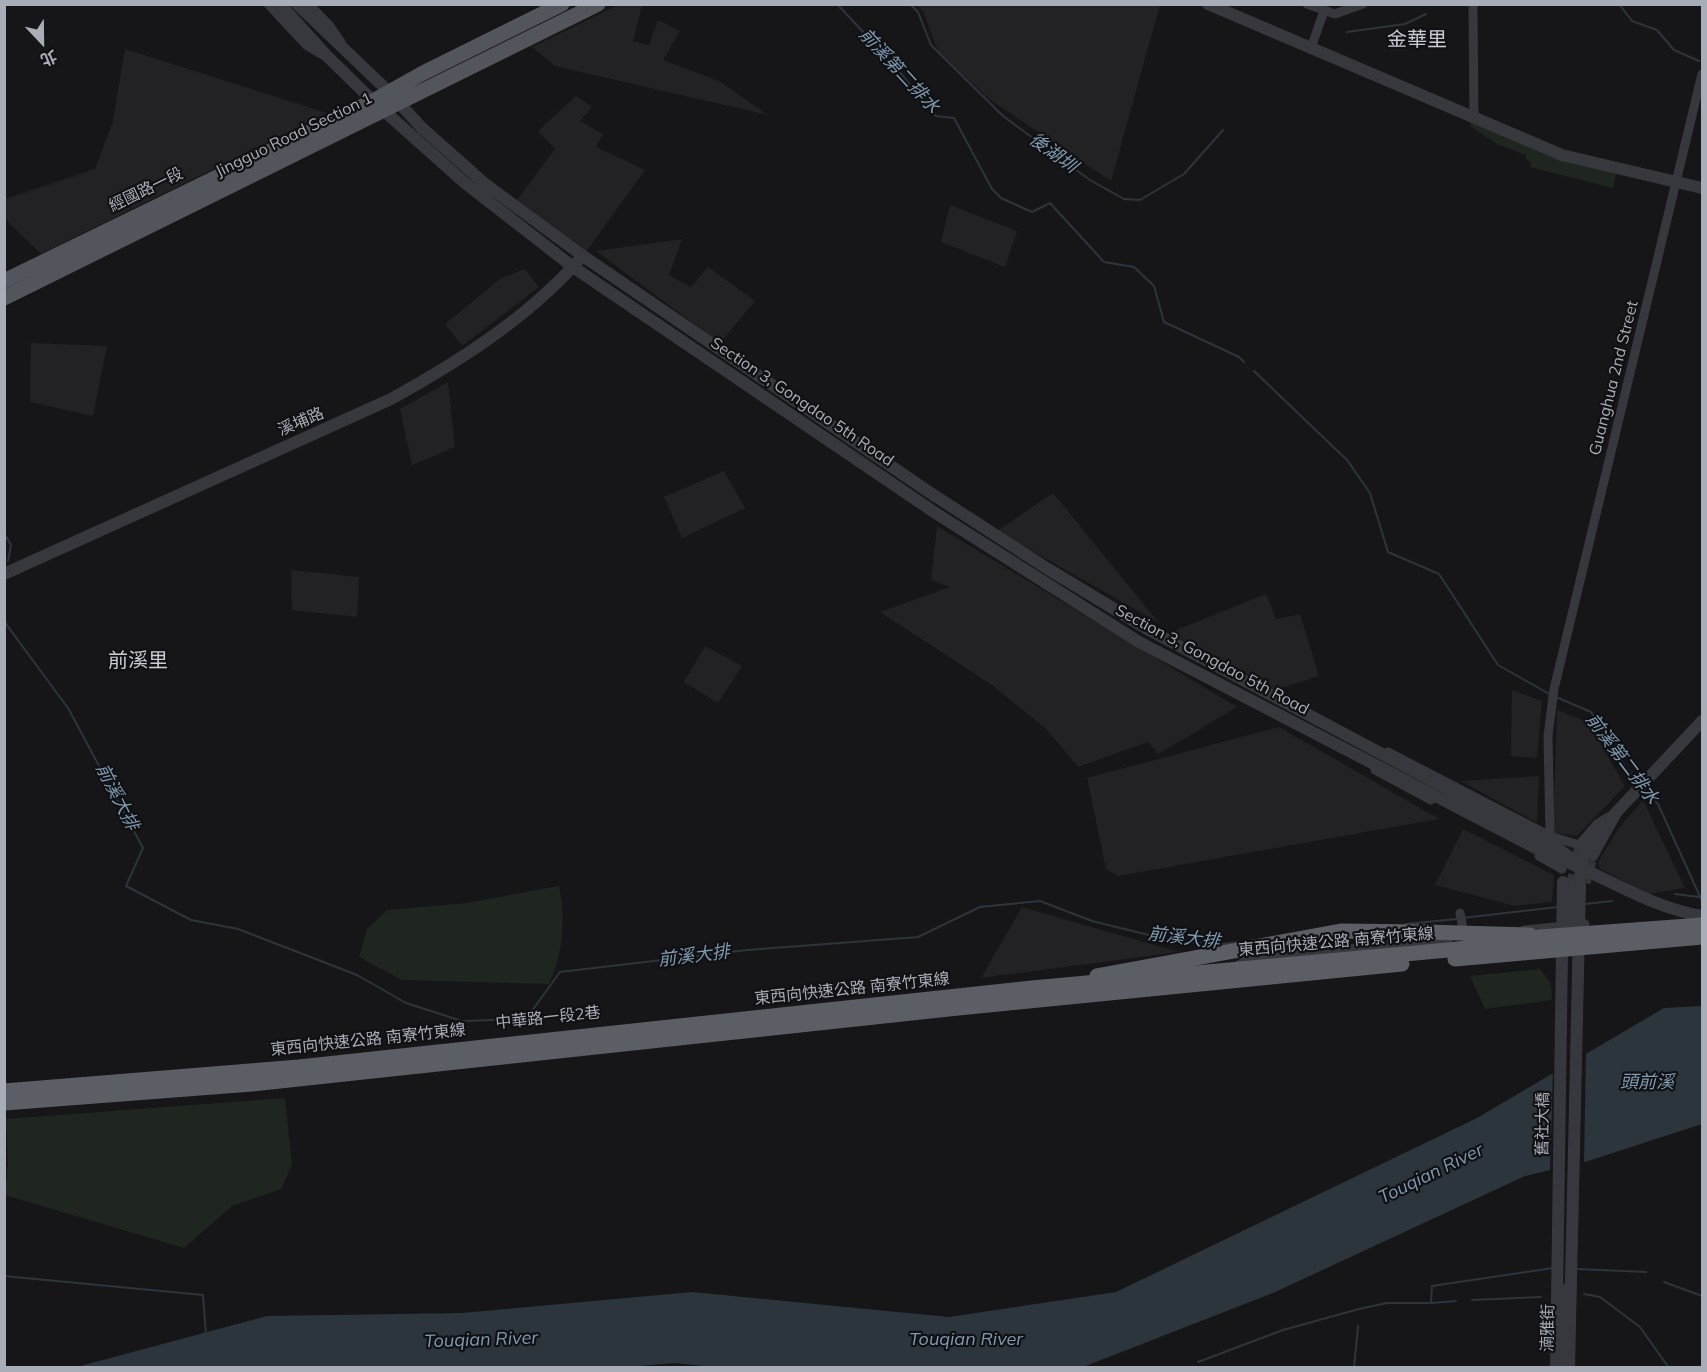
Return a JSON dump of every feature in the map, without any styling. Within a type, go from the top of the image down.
[{"type":"highway","name":"東西向快速公路 南寮竹東線","points":[[4,1091],[299,1067],[1020,989],[1448,950],[1512,943],[1539,936],[1702,925]]},
{"type":"highway","points":[[1097,976],[1342,932],[1518,933],[1539,936]]},
{"type":"highway","name":"東西向快速公路 南寮竹東線","points":[[4,1105],[264,1083],[1283,975],[1702,938]]},
{"type":"main road","points":[[394,98],[562,4]]},
{"type":"main road","name":"Jingguo Road Section 1","points":[[4,298],[394,98],[598,4]]},
{"type":"main road","name":"經國路一段","points":[[4,281],[379,106]]},
{"type":"street","points":[[268,4],[306,45],[327,56]]},
{"type":"street","name":"Section 3, Gongdao 5th Road","points":[[280,4],[327,56],[379,106],[465,183],[573,267],[1048,586],[1139,642],[1356,756],[1455,804],[1549,855],[1580,866]]},
{"type":"street","name":"Section 3, Gongdao 5th Road","points":[[297,4],[343,47],[440,146],[484,183],[583,256],[929,492],[1048,569],[1149,630],[1555,846],[1580,866]]},
{"type":"street","points":[[309,4],[338,35],[343,47]]},
{"type":"street","points":[[1208,4],[1562,155],[1702,188]]},
{"type":"street","points":[[1307,4],[1324,12],[1335,14],[1363,4]]},
{"type":"street","points":[[1473,4],[1474,119]]},
{"type":"street","points":[[1311,48],[1324,12]]},
{"type":"street","name":"Guanghua 2nd Street","points":[[1550,836],[1550,712],[1554,689],[1702,74]]},
{"type":"street","name":"溪埔路","points":[[4,574],[391,399],[452,366],[505,326],[583,256]]},
{"type":"street","points":[[1225,686],[1232,674]]},
{"type":"street","points":[[1572,880],[1585,898],[1585,924],[1570,926],[1572,880],[1580,866],[1585,848],[1702,721]]},
{"type":"street","name":"Section 3, Gongdao 5th Road","points":[[1366,745],[1401,757],[1550,836],[1579,845],[1597,824],[1618,812]]},
{"type":"street","name":"Section 3, Gongdao 5th Road","points":[[1356,756],[1387,778],[1572,880]]},
{"type":"street","points":[[1593,857],[1618,812]]},
{"type":"street","points":[[1580,866],[1656,905],[1702,916]]},
{"type":"street","name":"舊社大橋","points":[[1556,1368],[1572,880]]},
{"type":"street","name":"舊社大橋","points":[[1569,1368],[1572,880]]},
{"type":"street","points":[[1460,913],[1463,929]]},
{"type":"street","name":"中華路一段2巷","points":[[1059,981],[1074,987],[1227,972],[1249,959],[1570,926]]},
{"type":"street","name":"中華路一段2巷","points":[[1440,940],[1463,929],[1489,934]]},
{"type":"street","points":[[1097,976],[1111,983]]},
{"type":"street","name":"中華路一段2巷","points":[[4,1085],[291,1061],[1097,976]]},
{"type":"street","name":"湳雅街","points":[[1562,1368],[1564,1289]]},
{"type":"shaded area","points":[[620,4],[642,6],[633,41],[649,45],[658,20],[680,31],[663,60],[719,81],[768,115],[555,66],[532,47]]},
{"type":"shaded area","points":[[916,5],[1160,5],[1111,181],[989,99],[938,51],[923,11]]},
{"type":"shaded area","points":[[125,49],[327,113],[41,254],[5,219],[5,199],[95,169],[113,121]]},
{"type":"shaded area","points":[[576,96],[592,107],[580,121],[603,134],[596,147],[645,170],[586,252],[517,200],[555,149],[538,131]]},
{"type":"shaded area","points":[[1472,121],[1616,174],[1613,188],[1530,167],[1531,162],[1526,159],[1526,155],[1497,144],[1470,126]]},
{"type":"shaded area","points":[[950,205],[1017,231],[1005,267],[941,242]]},
{"type":"shaded area","points":[[682,239],[669,275],[691,287],[708,267],[755,301],[720,343],[596,251]]},
{"type":"shaded area","points":[[525,269],[539,287],[462,346],[445,324],[500,279]]},
{"type":"shaded area","points":[[31,343],[107,346],[93,416],[30,402]]},
{"type":"shaded area","points":[[448,382],[455,447],[412,465],[400,409]]},
{"type":"shaded area","points":[[724,471],[745,508],[682,538],[664,497]]},
{"type":"shaded area","points":[[1053,493],[1159,623],[997,531]]},
{"type":"shaded area","points":[[937,526],[1237,707],[1158,754],[1148,742],[1078,767],[1046,729],[992,685],[880,612],[950,587],[931,580]]},
{"type":"shaded area","points":[[291,570],[359,577],[357,617],[292,610]]},
{"type":"shaded area","points":[[1266,594],[1276,619],[1300,614],[1319,676],[1275,690],[1169,633]]},
{"type":"shaded area","points":[[705,646],[742,666],[718,703],[684,682]]},
{"type":"shaded area","points":[[1512,690],[1542,701],[1537,758],[1511,756]]},
{"type":"shaded area","points":[[1557,710],[1588,722],[1625,786],[1577,836],[1553,833]]},
{"type":"shaded area","points":[[1279,727],[1439,819],[1118,876],[1106,869],[1087,778]]},
{"type":"shaded area","points":[[1539,776],[1537,823],[1461,781]]},
{"type":"shaded area","points":[[1643,800],[1685,888],[1648,894],[1600,869],[1598,862],[1618,829]]},
{"type":"shaded area","points":[[1463,829],[1554,875],[1552,902],[1515,906],[1435,885]]},
{"type":"shaded area","points":[[559,886],[562,936],[554,973],[549,984],[402,980],[359,957],[367,929],[387,910],[467,903]]},
{"type":"shaded area","points":[[1022,907],[1179,952],[981,978]]},
{"type":"shaded area","points":[[1540,969],[1551,984],[1552,1000],[1485,1009],[1470,976]]},
{"type":"shaded area","points":[[285,1098],[292,1165],[281,1189],[232,1206],[184,1248],[5,1195],[8,1164],[6,1119]]},
{"type":"water","name":"頭前溪","points":[[1702,1006],[1702,1124],[1588,1161],[1525,1176],[1273,1293],[1083,1367],[722,1368],[675,1363],[615,1368],[73,1368],[267,1316],[462,1313],[692,1292],[949,1317],[1116,1292],[1477,1118],[1664,1008]]},
{"type":"pier","points":[[1586,1051],[1584,1165],[1550,1173],[1553,1070]]},
{"type":"waterway","name":"前溪第二排水","points":[[837,4],[893,64],[936,116],[954,118],[992,189],[1001,198],[1032,212],[1050,203],[1104,262],[1134,267],[1154,286],[1164,322],[1239,357],[1244,362]]},
{"type":"waterway","name":"後湖圳","points":[[910,4],[918,12],[931,45],[1003,116],[1090,180],[1124,199],[1140,200],[1184,174],[1223,130]]},
{"type":"waterway","name":"後湖圳","points":[[1619,4],[1632,21],[1657,30],[1674,50],[1699,61]]},
{"type":"waterway","name":"後湖圳","points":[[1347,32],[1405,24],[1426,14]]},
{"type":"waterway","name":"前溪第二排水","points":[[1254,371],[1347,460],[1370,493],[1388,552],[1439,574],[1498,665],[1551,695]]},
{"type":"waterway","name":"前溪大排","points":[[4,533],[11,545],[8,561]]},
{"type":"waterway","name":"前溪大排","points":[[4,616],[6,624],[68,708],[143,848],[126,886],[191,920],[238,929],[357,975],[406,1003],[462,1021],[526,1019],[560,972],[747,950],[918,937],[980,907],[1040,901],[1092,921],[1169,940],[1215,945],[1239,942]]},
{"type":"waterway","name":"前溪第二排水","points":[[1556,697],[1591,712],[1626,768],[1639,783]]},
{"type":"waterway","name":"前溪第二排水","points":[[1645,789],[1658,804],[1702,901]]},
{"type":"waterway","name":"前溪大排","points":[[1675,894],[1699,897]]},
{"type":"waterway","name":"前溪大排","points":[[1585,904],[1612,901]]},
{"type":"waterway","name":"前溪大排","points":[[1462,918],[1558,907]]},
{"type":"waterway","name":"前溪大排","points":[[1406,924],[1457,919]]},
{"type":"waterway","points":[[1198,1362],[1283,1330],[1359,1309],[1387,1303],[1431,1303],[1432,1286],[1553,1268]]},
{"type":"waterway","points":[[1577,1269],[1646,1272]]},
{"type":"waterway","points":[[4,1276],[203,1295],[206,1335]]},
{"type":"waterway","points":[[1664,1282],[1702,1296]]},
{"type":"waterway","points":[[1584,1294],[1600,1297],[1640,1327],[1669,1368]]},
{"type":"waterway","points":[[1472,1300],[1541,1297]]},
{"type":"waterway","points":[[1431,1303],[1456,1301]]},
{"type":"waterway","points":[[1354,1368],[1358,1326]]},
{"type":"tunnel","points":[[1571,883],[1579,845]]},
{"type":"tunnel","points":[[1586,883],[1593,857]]},
{"type":"district","name":"金華里","points":[[1417,40]]},
{"type":"district","name":"前溪里","points":[[138,661]]},
{"type":"water label","name":"Touqian River","points":[[1431,1174]]},
{"type":"water label","name":"Touqian River","points":[[481,1340]]},
{"type":"water label","name":"Touqian River","points":[[966,1340]]}]
